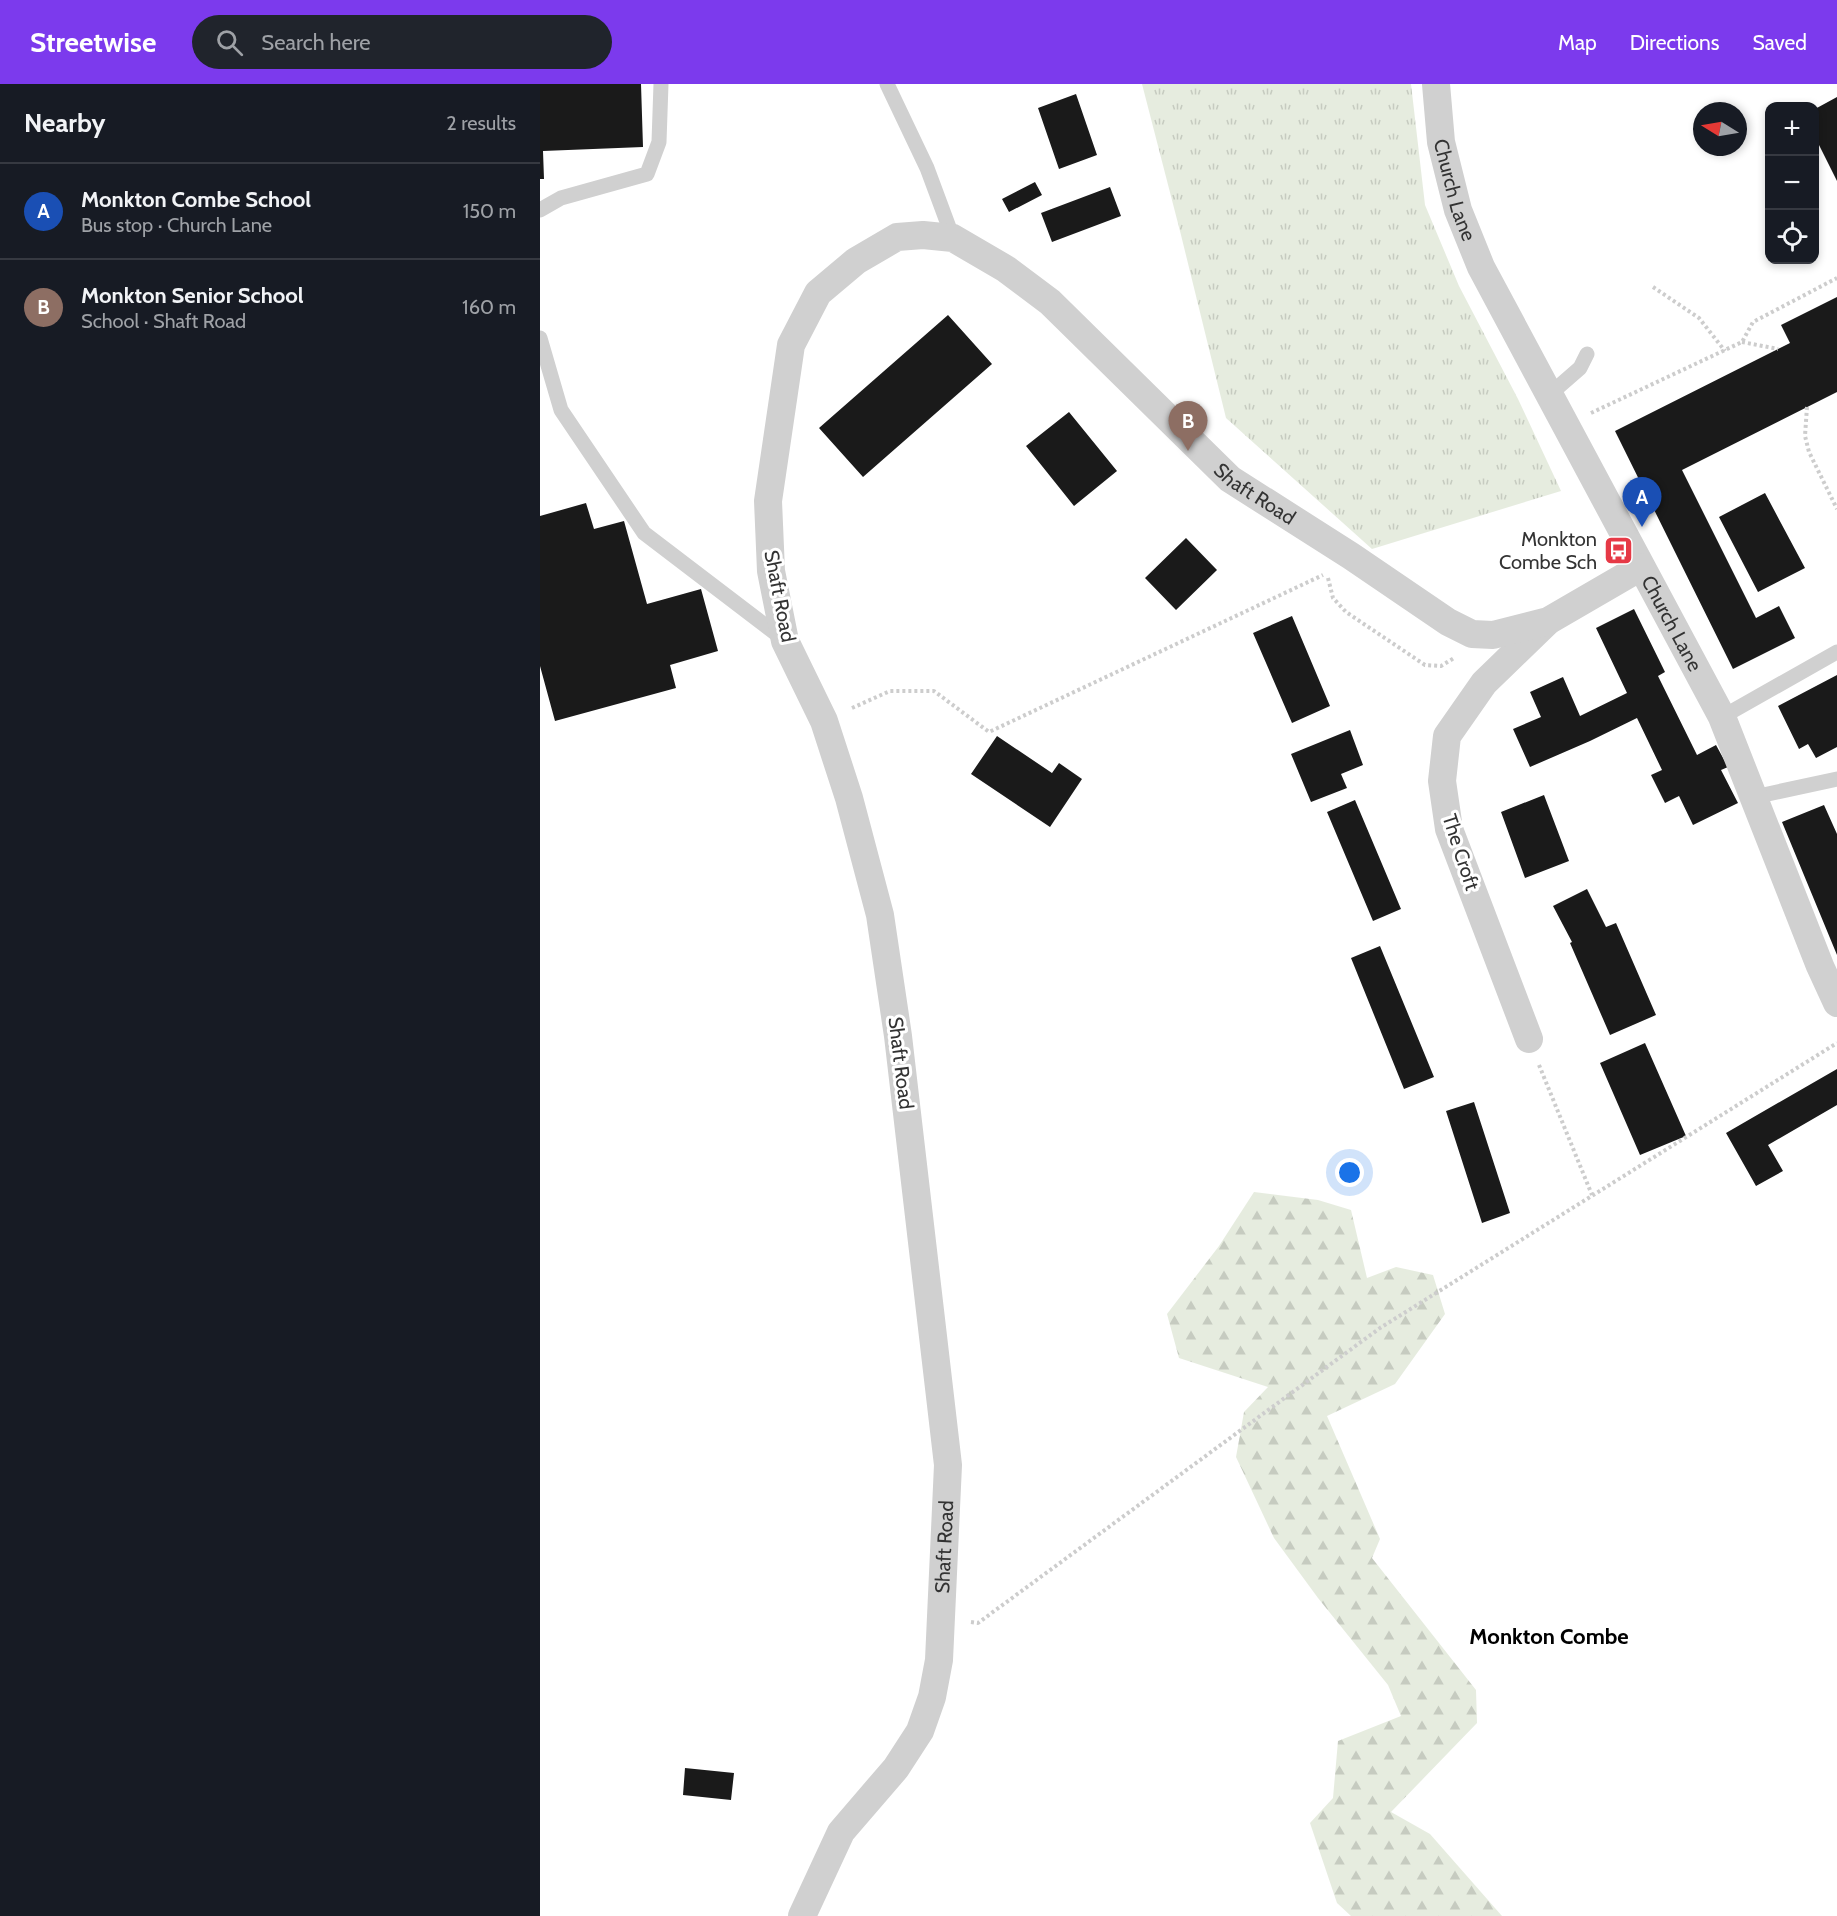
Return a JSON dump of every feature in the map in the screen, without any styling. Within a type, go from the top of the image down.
[{"type":"street","name":"Church Lane","points":[[1436,84],[1441,142],[1458,210],[1481,267],[1722,717],[1820,966],[1837,1003]]},
{"type":"street","name":"Shaft Road","points":[[802,1916],[841,1832],[896,1768],[920,1731],[932,1697],[939,1660],[948,1465],[898,1036],[880,915],[849,798],[824,721],[786,641],[771,571],[768,501],[791,345],[818,293],[856,261],[897,237],[923,235],[953,238],[1006,269],[1050,302],[1230,479],[1351,556],[1448,622],[1472,634],[1493,635],[1548,621],[1641,567]]},
{"type":"street","name":"The Croft","points":[[1529,1039],[1449,829],[1442,781],[1447,736],[1484,683],[1548,621]]},
{"type":"lane","points":[[540,210],[561,198],[647,174],[659,142],[661,84]]},
{"type":"lane","points":[[887,84],[927,168],[953,238]]},
{"type":"lane","points":[[540,338],[561,410],[644,533],[786,641]]},
{"type":"lane","points":[[1549,395],[1580,368],[1587,354]]},
{"type":"lane","points":[[1722,717],[1837,652]]},
{"type":"lane","points":[[1754,797],[1837,778]]},
{"type":"path","points":[[1564,425],[1743,342],[1753,322],[1837,278]]},
{"type":"path","points":[[1653,287],[1699,318],[1725,351]]},
{"type":"path","points":[[1743,342],[1778,350]]},
{"type":"path","points":[[1807,407],[1805,436],[1809,452],[1837,509]]},
{"type":"path","points":[[1317,567],[1326,574],[1333,598],[1346,612],[1425,665],[1441,666],[1493,635]]},
{"type":"path","points":[[824,721],[890,691],[933,690],[989,732],[1326,574]]},
{"type":"path","points":[[1529,1039],[1592,1195]]},
{"type":"path","points":[[941,1618],[978,1623],[1380,1328],[1837,1043]]},
{"type":"green space","points":[[1142,84],[1411,84],[1425,205],[1459,286],[1518,399],[1561,491],[1372,549],[1226,418]]},
{"type":"green space","points":[[1254,1192],[1318,1200],[1351,1210],[1367,1278],[1396,1267],[1433,1275],[1445,1314],[1395,1384],[1327,1416],[1380,1539],[1372,1558],[1476,1690],[1477,1723],[1391,1812],[1430,1834],[1502,1916],[1351,1916],[1337,1903],[1310,1823],[1333,1798],[1338,1741],[1401,1716],[1388,1685],[1318,1598],[1274,1538],[1236,1457],[1244,1412],[1268,1387],[1179,1358],[1167,1314],[1219,1246]]},
{"type":"building","points":[[540,84],[641,84],[643,147],[543,151],[544,179],[540,179]]},
{"type":"building","points":[[1076,94],[1097,155],[1059,169],[1038,108]]},
{"type":"building","points":[[1837,97],[1837,181],[1819,145],[1819,107]]},
{"type":"building","points":[[1035,182],[1042,195],[1009,212],[1002,199]]},
{"type":"building","points":[[1110,187],[1121,216],[1052,242],[1041,213]]},
{"type":"building","points":[[1837,297],[1837,392],[1682,470],[1756,618],[1779,606],[1795,638],[1733,669],[1615,431],[1790,343],[1781,325]]},
{"type":"building","points":[[948,315],[992,364],[863,477],[819,428]]},
{"type":"building","points":[[1069,412],[1117,471],[1074,506],[1026,446]]},
{"type":"building","points":[[1765,493],[1805,568],[1758,592],[1719,517]]},
{"type":"building","points":[[586,503],[594,529],[624,521],[647,604],[701,589],[718,651],[670,665],[676,688],[555,721],[540,666],[540,516]]},
{"type":"building","points":[[1186,538],[1217,570],[1176,610],[1145,578]]},
{"type":"building","points":[[1634,609],[1665,672],[1658,676],[1697,755],[1716,745],[1728,767],[1721,770],[1738,803],[1693,825],[1679,796],[1665,803],[1651,775],[1662,770],[1637,718],[1530,767],[1513,729],[1541,717],[1530,692],[1563,677],[1580,716],[1627,693],[1596,628]]},
{"type":"building","points":[[1292,616],[1330,706],[1292,723],[1253,633]]},
{"type":"building","points":[[1837,675],[1837,747],[1816,758],[1808,744],[1799,749],[1778,706]]},
{"type":"building","points":[[1350,730],[1363,765],[1341,774],[1347,788],[1311,802],[1291,754]]},
{"type":"building","points":[[997,736],[1052,773],[1059,763],[1082,779],[1050,827],[971,774]]},
{"type":"building","points":[[1544,795],[1569,861],[1525,878],[1501,812]]},
{"type":"building","points":[[1355,800],[1401,909],[1373,921],[1327,812]]},
{"type":"building","points":[[1824,805],[1837,834],[1837,955],[1782,822]]},
{"type":"building","points":[[1587,889],[1606,927],[1616,923],[1656,1015],[1610,1035],[1570,943],[1572,942],[1553,906]]},
{"type":"building","points":[[1380,946],[1434,1077],[1404,1089],[1351,958]]},
{"type":"building","points":[[1645,1043],[1686,1136],[1640,1155],[1600,1063]]},
{"type":"building","points":[[1837,1069],[1837,1105],[1768,1145],[1783,1171],[1756,1186],[1726,1133]]},
{"type":"building","points":[[1474,1102],[1510,1213],[1482,1223],[1446,1111]]},
{"type":"building","points":[[685,1768],[734,1773],[731,1800],[683,1795]]},
{"type":"place","name":"Monkton Senior School","points":[[1188,451]]},
{"type":"place","name":"Monkton Combe School","points":[[1642,527]]},
{"type":"place","name":"Monkton Combe Sch","points":[[1618,551]]},
{"type":"district","name":"Monkton Combe","points":[[1549,1636]]}]
